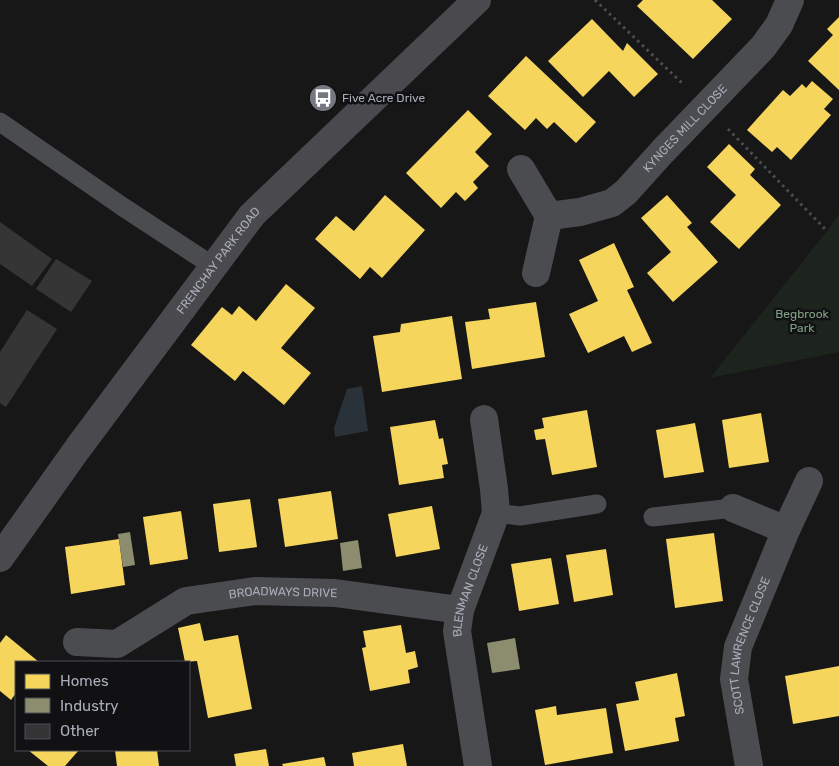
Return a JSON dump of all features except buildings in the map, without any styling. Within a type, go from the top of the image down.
[{"type":"main road","name":"FRENCHAY PARK ROAD","points":[[0,558],[78,448],[252,215],[478,0]]},
{"type":"street","name":"KYNGES MILL CLOSE","points":[[549,216],[580,212],[612,202],[626,192],[763,47],[779,25],[790,0]]},
{"type":"street","points":[[521,169],[549,216],[536,273]]},
{"type":"street","name":"BLENMAN CLOSE","points":[[478,766],[457,631],[460,610],[496,513],[484,419]]},
{"type":"street","name":"SCOTT LAWRENCE CLOSE","points":[[749,766],[734,679],[738,647],[786,530],[809,481]]},
{"type":"street","points":[[733,508],[786,530]]},
{"type":"street","name":"BROADWAYS DRIVE","points":[[77,642],[124,653],[186,601],[255,591],[335,593],[460,610]]},
{"type":"lane","points":[[0,122],[123,207],[213,266]]},
{"type":"lane","points":[[496,513],[520,516],[596,504]]},
{"type":"lane","points":[[653,517],[733,508]]},
{"type":"green space","name":"Begbrook Park","points":[[839,214],[839,352],[710,378],[827,231]]},
{"type":"shaded area","points":[[362,386],[368,431],[335,437],[334,428],[347,389]]},
{"type":"place","name":"Five Acre Drive","points":[[323,98]]}]
